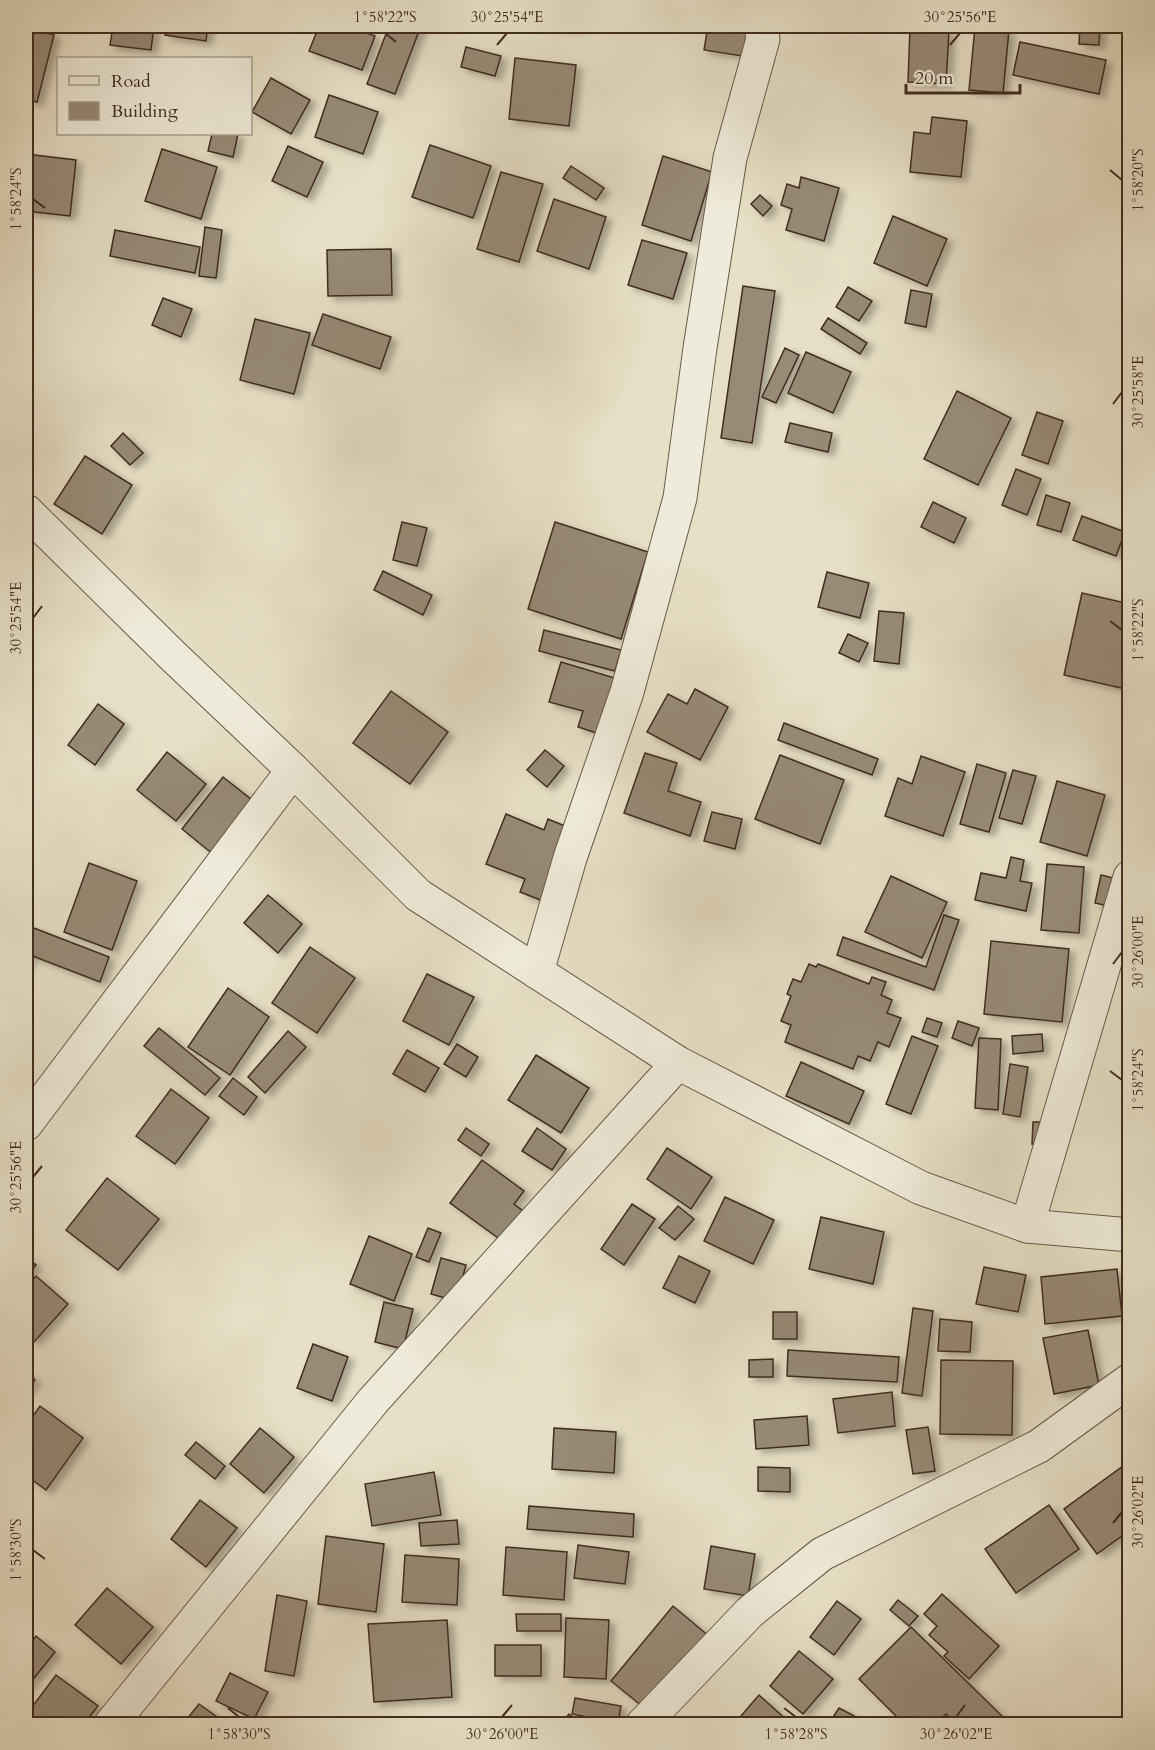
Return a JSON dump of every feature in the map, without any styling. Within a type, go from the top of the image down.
[{"type":"street","points":[[537,972],[570,858],[627,692],[680,498],[700,348],[730,158],[763,39],[761,26]]},
{"type":"street","points":[[26,511],[293,770],[418,895],[678,1063],[921,1188],[1027,1226],[1130,1235]]},
{"type":"street","points":[[26,1124],[293,770]]},
{"type":"street","points":[[1027,1226],[1130,877]]},
{"type":"street","points":[[111,1725],[373,1401],[678,1063]]},
{"type":"street","points":[[643,1725],[750,1612],[822,1554],[1039,1446],[1130,1380]]},
{"type":"building","points":[[113,26],[154,26],[151,50],[110,45]]},
{"type":"building","points":[[166,26],[208,26],[206,41],[165,35]]},
{"type":"building","points":[[319,26],[348,26],[375,36],[362,70],[309,51]]},
{"type":"building","points":[[389,26],[421,26],[395,94],[367,84]]},
{"type":"building","points":[[554,26],[576,26],[576,29]]},
{"type":"building","points":[[708,26],[754,26],[749,57],[704,50]]},
{"type":"building","points":[[1080,26],[1100,26],[1099,45],[1079,44]]},
{"type":"building","points":[[26,27],[54,35],[37,102],[26,99]]},
{"type":"building","points":[[975,27],[1009,30],[1003,93],[969,90]]},
{"type":"building","points":[[910,28],[949,30],[946,84],[908,82]]},
{"type":"building","points":[[1020,42],[1106,60],[1099,94],[1013,75]]},
{"type":"building","points":[[466,47],[501,56],[495,76],[461,67]]},
{"type":"building","points":[[515,58],[576,65],[569,126],[509,119]]},
{"type":"building","points":[[271,78],[310,100],[291,134],[252,112]]},
{"type":"building","points":[[329,95],[378,112],[363,154],[315,137]]},
{"type":"building","points":[[932,117],[967,121],[961,177],[910,172],[914,132],[930,134]]},
{"type":"building","points":[[212,135],[238,135],[233,157],[208,151]]},
{"type":"building","points":[[430,145],[491,166],[473,218],[412,197]]},
{"type":"building","points":[[288,146],[323,162],[307,197],[272,181]]},
{"type":"building","points":[[162,149],[217,167],[201,219],[145,201]]},
{"type":"building","points":[[26,154],[76,160],[70,216],[26,211]]},
{"type":"building","points":[[663,156],[712,172],[691,241],[642,225]]},
{"type":"building","points":[[571,166],[604,188],[596,200],[563,178]]},
{"type":"building","points":[[501,172],[543,184],[519,262],[477,249]]},
{"type":"building","points":[[801,177],[839,188],[824,241],[786,230],[792,209],[781,205],[787,184],[799,188]]},
{"type":"building","points":[[760,195],[772,206],[763,216],[751,204]]},
{"type":"building","points":[[554,199],[606,217],[589,269],[537,251]]},
{"type":"building","points":[[893,216],[947,239],[927,286],[874,263]]},
{"type":"building","points":[[205,227],[222,230],[216,278],[199,276]]},
{"type":"building","points":[[115,230],[200,247],[195,273],[110,256]]},
{"type":"building","points":[[642,240],[687,253],[673,299],[628,285]]},
{"type":"building","points":[[391,249],[392,295],[328,296],[327,250]]},
{"type":"building","points":[[743,286],[775,291],[752,443],[721,438]]},
{"type":"building","points":[[848,287],[872,301],[859,321],[836,307]]},
{"type":"building","points":[[911,290],[932,294],[926,327],[905,323]]},
{"type":"building","points":[[163,298],[192,309],[181,337],[152,325]]},
{"type":"building","points":[[323,314],[391,337],[380,369],[312,345]]},
{"type":"building","points":[[828,318],[867,343],[860,354],[821,329]]},
{"type":"building","points":[[255,319],[310,333],[294,394],[240,380]]},
{"type":"building","points":[[785,348],[799,355],[776,403],[762,397]]},
{"type":"building","points":[[806,352],[851,372],[833,413],[788,393]]},
{"type":"building","points":[[957,391],[1011,418],[978,485],[924,459]]},
{"type":"building","points":[[1037,412],[1063,421],[1048,464],[1022,455]]},
{"type":"building","points":[[790,423],[832,433],[828,452],[785,442]]},
{"type":"building","points":[[123,433],[143,453],[130,465],[111,446]]},
{"type":"building","points":[[85,456],[132,485],[102,534],[54,504]]},
{"type":"building","points":[[1016,469],[1041,479],[1027,515],[1002,505]]},
{"type":"building","points":[[1046,495],[1070,503],[1061,532],[1037,525]]},
{"type":"building","points":[[933,502],[966,518],[954,543],[921,527]]},
{"type":"building","points":[[1082,516],[1125,532],[1116,556],[1073,540]]},
{"type":"building","points":[[402,522],[427,528],[417,566],[393,560]]},
{"type":"building","points":[[555,522],[648,552],[621,639],[528,609]]},
{"type":"building","points":[[383,571],[432,595],[423,615],[374,590]]},
{"type":"building","points":[[827,572],[869,583],[860,618],[818,607]]},
{"type":"building","points":[[1082,593],[1130,604],[1130,690],[1064,675]]},
{"type":"building","points":[[879,611],[904,613],[899,664],[874,661]]},
{"type":"building","points":[[544,630],[621,650],[615,671],[539,651]]},
{"type":"building","points":[[848,634],[868,643],[859,662],[839,653]]},
{"type":"building","points":[[561,662],[618,679],[603,735],[578,727],[583,711],[549,702]]},
{"type":"building","points":[[695,689],[728,707],[700,760],[647,732],[668,694],[687,704]]},
{"type":"building","points":[[391,691],[448,732],[410,784],[353,743]]},
{"type":"building","points":[[98,704],[124,724],[95,765],[68,745]]},
{"type":"building","points":[[784,723],[878,759],[872,775],[778,740]]},
{"type":"building","points":[[545,750],[564,766],[547,787],[527,770]]},
{"type":"building","points":[[167,752],[206,784],[176,821],[137,790]]},
{"type":"building","points":[[645,753],[677,763],[668,791],[701,802],[690,836],[624,813]]},
{"type":"building","points":[[780,755],[844,780],[820,844],[755,819]]},
{"type":"building","points":[[921,756],[965,772],[943,836],[885,816],[898,778],[912,784]]},
{"type":"building","points":[[977,764],[1006,773],[989,832],[960,824]]},
{"type":"building","points":[[1013,770],[1036,776],[1022,824],[999,818]]},
{"type":"building","points":[[223,777],[266,811],[225,864],[182,829]]},
{"type":"building","points":[[1057,781],[1105,795],[1087,856],[1040,842]]},
{"type":"building","points":[[712,812],[742,819],[735,849],[704,841]]},
{"type":"building","points":[[506,814],[544,830],[548,819],[572,829],[543,901],[520,892],[525,879],[486,864]]},
{"type":"building","points":[[1011,857],[1024,860],[1020,881],[1032,883],[1026,911],[975,900],[981,873],[1006,878]]},
{"type":"building","points":[[89,863],[137,881],[112,950],[64,932]]},
{"type":"building","points":[[1047,864],[1084,867],[1079,933],[1041,930]]},
{"type":"building","points":[[1101,875],[1118,879],[1113,907],[1095,903]]},
{"type":"building","points":[[891,876],[947,902],[922,958],[865,932]]},
{"type":"building","points":[[268,895],[302,924],[278,953],[244,923]]},
{"type":"building","points":[[944,915],[959,920],[934,990],[837,955],[843,937],[926,967]]},
{"type":"building","points":[[26,925],[109,957],[100,982],[30,955],[26,968]]},
{"type":"building","points":[[991,941],[1069,949],[1062,1022],[984,1014]]},
{"type":"building","points":[[310,947],[355,978],[317,1033],[272,1003]]},
{"type":"building","points":[[809,964],[816,967],[818,964],[869,984],[872,977],[886,982],[881,995],[892,1000],[887,1013],[901,1018],[889,1047],[878,1042],[870,1061],[858,1056],[853,1069],[785,1042],[791,1025],[781,1021],[791,996],[787,994],[793,979],[801,982]]},
{"type":"building","points":[[427,974],[474,997],[449,1045],[403,1021]]},
{"type":"building","points":[[228,988],[269,1017],[230,1075],[188,1047]]},
{"type":"building","points":[[927,1018],[942,1023],[937,1037],[922,1032]]},
{"type":"building","points":[[958,1021],[979,1028],[972,1046],[952,1038]]},
{"type":"building","points":[[159,1028],[220,1078],[205,1095],[144,1046]]},
{"type":"building","points":[[288,1031],[306,1047],[265,1093],[248,1077]]},
{"type":"building","points":[[1042,1034],[1043,1051],[1013,1054],[1012,1036]]},
{"type":"building","points":[[912,1036],[938,1046],[911,1114],[886,1104]]},
{"type":"building","points":[[979,1038],[1001,1039],[998,1110],[975,1108]]},
{"type":"building","points":[[457,1044],[478,1057],[466,1077],[444,1064]]},
{"type":"building","points":[[407,1050],[439,1068],[425,1092],[393,1074]]},
{"type":"building","points":[[536,1055],[589,1088],[561,1133],[508,1100]]},
{"type":"building","points":[[801,1062],[864,1091],[849,1124],[786,1096]]},
{"type":"building","points":[[1010,1064],[1028,1067],[1020,1117],[1003,1114]]},
{"type":"building","points":[[233,1078],[257,1097],[244,1115],[219,1096]]},
{"type":"building","points":[[171,1089],[209,1118],[175,1164],[136,1136]]},
{"type":"building","points":[[1033,1122],[1048,1122],[1047,1145],[1032,1144]]},
{"type":"building","points":[[466,1128],[489,1144],[481,1156],[458,1140]]},
{"type":"building","points":[[537,1128],[566,1149],[552,1170],[522,1151]]},
{"type":"building","points":[[667,1148],[712,1177],[691,1209],[647,1179]]},
{"type":"building","points":[[482,1160],[524,1191],[514,1204],[527,1214],[505,1243],[450,1203]]},
{"type":"building","points":[[107,1178],[159,1219],[118,1270],[66,1230]]},
{"type":"building","points":[[725,1197],[774,1220],[753,1264],[704,1241]]},
{"type":"building","points":[[632,1204],[655,1219],[624,1265],[601,1249]]},
{"type":"building","points":[[678,1206],[694,1219],[675,1240],[659,1228]]},
{"type":"building","points":[[821,1217],[884,1232],[873,1284],[809,1269]]},
{"type":"building","points":[[428,1228],[441,1233],[429,1262],[416,1257]]},
{"type":"building","points":[[369,1236],[412,1254],[394,1301],[350,1284]]},
{"type":"building","points":[[679,1256],[710,1271],[695,1303],[663,1288]]},
{"type":"building","points":[[26,1257],[36,1265],[26,1279]]},
{"type":"building","points":[[441,1258],[466,1265],[456,1301],[431,1294]]},
{"type":"building","points":[[984,1267],[1026,1275],[1018,1312],[976,1304]]},
{"type":"building","points":[[1117,1269],[1122,1316],[1045,1324],[1041,1277]]},
{"type":"building","points":[[36,1276],[68,1304],[34,1342],[26,1334],[26,1288]]},
{"type":"building","points":[[384,1302],[413,1309],[403,1349],[375,1342]]},
{"type":"building","points":[[913,1308],[933,1311],[922,1396],[902,1393]]},
{"type":"building","points":[[773,1312],[797,1312],[797,1339],[773,1339]]},
{"type":"building","points":[[940,1319],[972,1322],[970,1352],[938,1351]]},
{"type":"building","points":[[1088,1330],[1099,1385],[1054,1394],[1043,1338]]},
{"type":"building","points":[[313,1344],[348,1357],[332,1401],[297,1388]]},
{"type":"building","points":[[788,1350],[899,1357],[897,1382],[787,1376]]},
{"type":"building","points":[[773,1359],[773,1377],[749,1377],[749,1360]]},
{"type":"building","points":[[941,1360],[1013,1361],[1012,1435],[940,1434]]},
{"type":"building","points":[[26,1373],[35,1380],[26,1392]]},
{"type":"building","points":[[892,1392],[895,1426],[838,1433],[833,1399]]},
{"type":"building","points":[[40,1406],[83,1438],[46,1490],[26,1475],[26,1426]]},
{"type":"building","points":[[807,1416],[809,1445],[756,1449],[754,1420]]},
{"type":"building","points":[[928,1427],[935,1471],[913,1474],[906,1430]]},
{"type":"building","points":[[260,1428],[294,1457],[264,1493],[230,1464]]},
{"type":"building","points":[[554,1428],[616,1432],[614,1473],[552,1469]]},
{"type":"building","points":[[196,1442],[225,1466],[215,1479],[185,1455]]},
{"type":"building","points":[[1130,1461],[1130,1530],[1097,1554],[1064,1509]]},
{"type":"building","points":[[758,1467],[790,1468],[790,1492],[758,1491]]},
{"type":"building","points":[[434,1472],[441,1515],[372,1526],[365,1484]]},
{"type":"building","points":[[200,1500],[237,1528],[206,1567],[171,1539]]},
{"type":"building","points":[[1049,1505],[1079,1549],[1016,1593],[985,1549]]},
{"type":"building","points":[[529,1506],[634,1514],[633,1537],[527,1529]]},
{"type":"building","points":[[457,1520],[459,1544],[421,1546],[419,1523]]},
{"type":"building","points":[[326,1536],[384,1544],[376,1612],[318,1604]]},
{"type":"building","points":[[578,1545],[629,1552],[625,1584],[574,1578]]},
{"type":"building","points":[[711,1546],[755,1554],[748,1596],[704,1589]]},
{"type":"building","points":[[506,1547],[567,1552],[564,1600],[503,1595]]},
{"type":"building","points":[[405,1555],[459,1559],[457,1605],[402,1602]]},
{"type":"building","points":[[107,1588],[153,1627],[121,1664],[75,1625]]},
{"type":"building","points":[[942,1594],[999,1646],[969,1679],[944,1656],[948,1652],[929,1635],[937,1626],[924,1614]]},
{"type":"building","points":[[277,1595],[307,1601],[294,1676],[265,1671]]},
{"type":"building","points":[[898,1600],[918,1616],[909,1626],[890,1610]]},
{"type":"building","points":[[837,1601],[861,1619],[834,1655],[810,1637]]},
{"type":"building","points":[[673,1606],[710,1637],[648,1711],[611,1681]]},
{"type":"building","points":[[516,1614],[561,1614],[561,1631],[517,1631]]},
{"type":"building","points":[[566,1618],[609,1620],[606,1679],[564,1677]]},
{"type":"building","points":[[447,1620],[452,1697],[374,1702],[368,1624]]},
{"type":"building","points":[[911,1627],[1007,1721],[1004,1724],[957,1724],[946,1714],[935,1724],[904,1724],[859,1679]]},
{"type":"building","points":[[36,1636],[55,1652],[26,1688],[26,1649]]},
{"type":"building","points":[[495,1645],[541,1645],[541,1676],[495,1676]]},
{"type":"building","points":[[799,1651],[833,1679],[803,1714],[770,1686]]},
{"type":"building","points":[[230,1673],[268,1692],[254,1719],[216,1701]]},
{"type":"building","points":[[56,1675],[98,1706],[84,1724],[29,1724],[26,1722],[26,1715]]},
{"type":"building","points":[[759,1695],[790,1723],[734,1724]]},
{"type":"building","points":[[575,1698],[621,1706],[618,1723],[572,1714]]},
{"type":"building","points":[[199,1704],[227,1724],[183,1724]]},
{"type":"building","points":[[839,1708],[860,1719],[857,1724],[830,1722]]},
{"type":"building","points":[[569,1714],[583,1724],[561,1724]]},
{"type":"building","points":[[482,1719],[526,1722],[526,1724],[482,1724]]},
{"type":"building","points":[[352,1720],[390,1723],[390,1724],[351,1724]]}]
